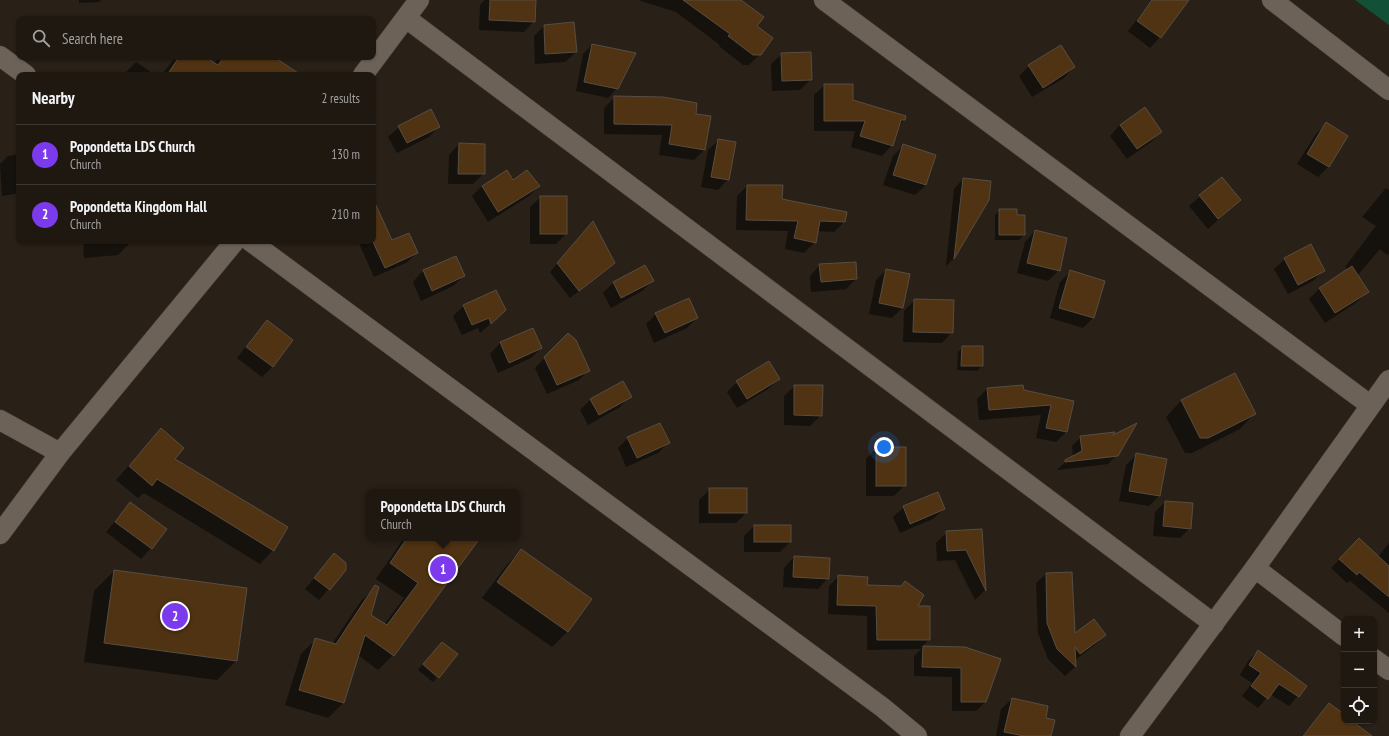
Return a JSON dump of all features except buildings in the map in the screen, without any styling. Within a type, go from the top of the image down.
[{"type":"street","points":[[376,58],[419,0]]},
{"type":"street","points":[[824,0],[1370,405]]},
{"type":"street","points":[[1272,0],[1389,90]]},
{"type":"street","points":[[406,18],[1214,624]]},
{"type":"street","points":[[0,56],[22,72]]},
{"type":"street","points":[[365,72],[374,60]]},
{"type":"street","points":[[0,534],[60,453],[233,244]]},
{"type":"street","points":[[254,244],[882,707],[916,736]]},
{"type":"street","points":[[1130,736],[1255,568],[1389,380]]},
{"type":"street","points":[[0,420],[60,453]]},
{"type":"street","points":[[1255,568],[1341,634]]},
{"type":"street","points":[[1377,661],[1389,670]]},
{"type":"green space","points":[[1355,0],[1389,0],[1389,25]]},
{"type":"place","name":"Popondetta LDS Church","points":[[443,569]]},
{"type":"place","name":"Popondetta Kingdom Hall","points":[[175,616]]}]
